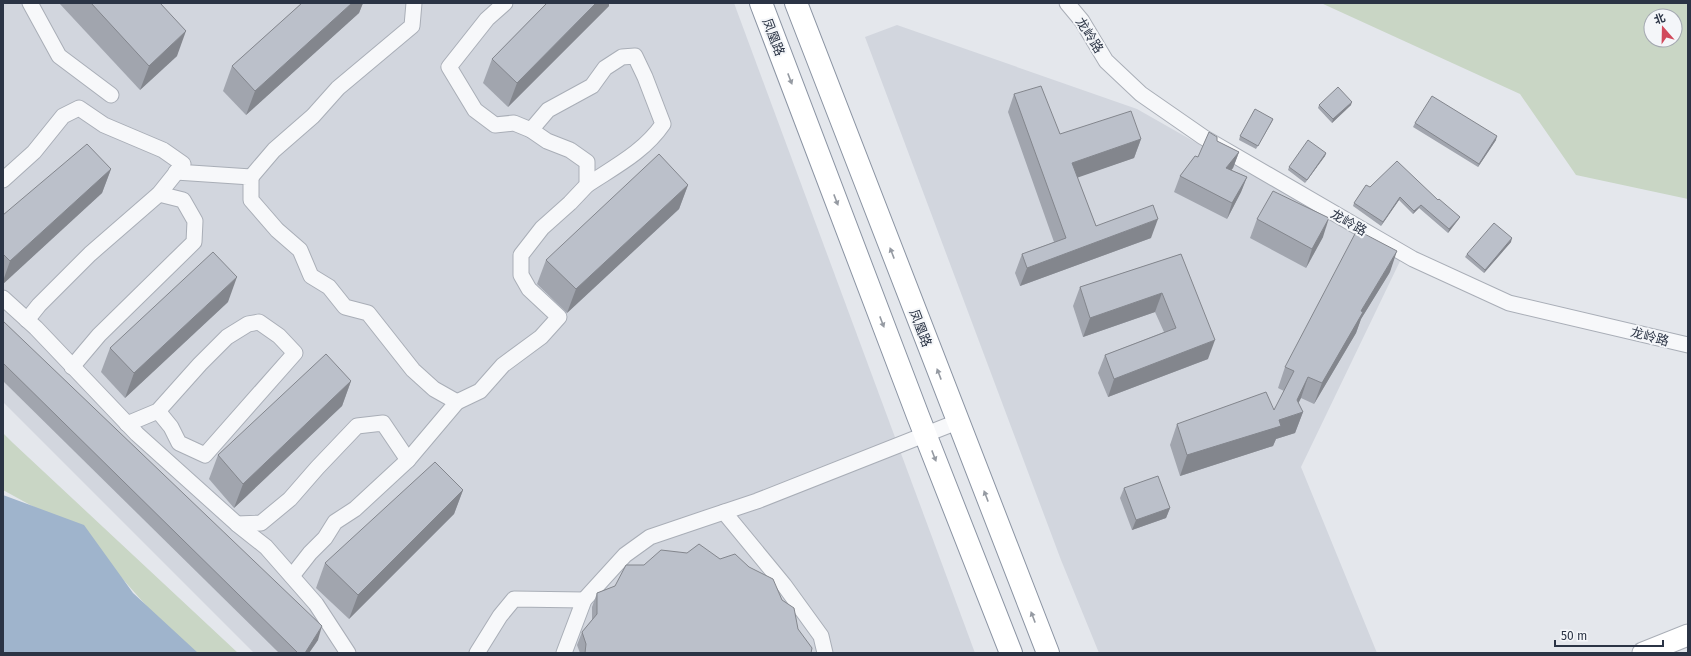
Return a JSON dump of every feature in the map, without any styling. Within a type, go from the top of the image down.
[{"type":"highway","name":"凤凰路","points":[[761,3],[926,436],[1011,653]]},
{"type":"highway","name":"凤凰路","points":[[796,3],[957,422],[1048,653]]},
{"type":"main road","points":[[1643,653],[1688,635]]},
{"type":"street","points":[[30,3],[59,56],[111,96]]},
{"type":"street","points":[[414,3],[412,26],[338,88],[313,116],[274,150],[251,177],[251,200],[277,230],[300,250],[311,276],[329,287],[345,307],[368,313],[413,370],[434,389],[457,402]]},
{"type":"street","points":[[506,3],[487,20],[449,67],[475,110],[495,125],[514,123],[531,130],[547,141],[570,150],[588,162],[587,185]]},
{"type":"street","name":"龙岭路","points":[[1067,3],[1082,21],[1106,61],[1142,94],[1203,137],[1412,260],[1509,303],[1688,345]]},
{"type":"street","points":[[292,576],[310,553],[325,538],[335,522],[355,509],[408,460],[457,402],[480,391],[503,365],[541,337],[559,317],[529,289],[521,275],[521,255],[542,228],[570,203],[587,185],[629,159],[656,135],[663,124],[645,77],[635,56],[622,57],[605,68],[592,86],[548,110],[531,130]]},
{"type":"street","points":[[3,180],[34,152],[63,116],[79,108],[104,125],[163,150],[183,164],[159,194],[90,254],[39,305],[27,320]]},
{"type":"street","points":[[176,172],[251,177]]},
{"type":"street","points":[[72,367],[104,330],[194,242],[195,221],[183,200],[159,194]]},
{"type":"street","points":[[3,298],[27,320],[128,424],[237,524],[266,547],[316,604],[348,653]]},
{"type":"street","points":[[128,424],[158,411],[211,353],[227,338],[248,324],[259,322],[279,336],[295,353],[205,455],[179,443],[171,427],[158,411]]},
{"type":"street","points":[[564,653],[584,600],[625,555],[650,537],[757,501],[926,436],[957,422]]},
{"type":"street","points":[[237,524],[261,522],[290,499],[316,468],[357,426],[383,423],[408,460]]},
{"type":"street","points":[[724,512],[784,585],[834,653]]},
{"type":"street","points":[[477,653],[500,616],[514,599],[584,600]]},
{"type":"street","points":[[821,636],[825,653]]},
{"type":"shaded area","points":[[3,3],[734,3],[975,653],[254,653],[3,402]]},
{"type":"shaded area","points":[[897,25],[1137,109],[1401,259],[1301,467],[1377,653],[1099,653],[1061,560],[865,37]]},
{"type":"green space","points":[[1321,3],[1688,3],[1688,199],[1576,175],[1520,94]]},
{"type":"green space","points":[[3,433],[238,653],[188,653],[83,534],[3,490]]},
{"type":"water","points":[[3,495],[84,525],[133,593],[198,653],[3,653]]},
{"type":"building","points":[[91,3],[160,3],[186,31],[149,66]]},
{"type":"building","points":[[302,3],[352,3],[255,91],[232,66]]},
{"type":"building","points":[[547,3],[596,3],[517,83],[492,59]]},
{"type":"building","points":[[1041,86],[1060,134],[1131,111],[1141,139],[1072,163],[1096,226],[1153,205],[1158,219],[1027,268],[1022,254],[1066,238],[1014,94]]},
{"type":"building","points":[[1338,87],[1352,102],[1333,119],[1319,105]]},
{"type":"building","points":[[1432,96],[1497,136],[1479,164],[1415,123]]},
{"type":"building","points":[[1255,109],[1273,119],[1258,146],[1240,136]]},
{"type":"building","points":[[1209,132],[1217,137],[1217,141],[1239,152],[1226,168],[1247,177],[1232,203],[1180,176],[1195,156],[1198,157]]},
{"type":"building","points":[[1308,140],[1326,153],[1307,180],[1289,167]]},
{"type":"building","points":[[87,144],[111,169],[10,261],[3,254],[3,215]]},
{"type":"building","points":[[659,154],[688,185],[576,289],[546,260]]},
{"type":"building","points":[[1397,161],[1438,200],[1439,199],[1460,217],[1449,229],[1421,205],[1414,211],[1400,197],[1383,222],[1354,203],[1366,185],[1370,187]]},
{"type":"building","points":[[1273,191],[1329,218],[1312,249],[1257,219]]},
{"type":"building","points":[[1494,223],[1512,238],[1485,270],[1467,254]]},
{"type":"building","points":[[1357,230],[1397,251],[1361,311],[1363,312],[1322,383],[1308,377],[1297,400],[1303,412],[1279,420],[1281,426],[1187,455],[1177,424],[1266,392],[1274,410],[1294,371],[1285,367]]},
{"type":"building","points":[[213,252],[237,277],[134,373],[110,348]]},
{"type":"building","points":[[1181,254],[1215,340],[1114,379],[1105,355],[1176,328],[1162,293],[1090,318],[1080,287]]},
{"type":"building","points":[[3,321],[322,626],[305,653],[298,653],[3,363]]},
{"type":"building","points":[[326,354],[351,381],[243,484],[218,455]]},
{"type":"building","points":[[435,462],[463,490],[358,595],[325,563]]},
{"type":"building","points":[[1158,476],[1170,508],[1136,520],[1124,488]]},
{"type":"building","points":[[699,544],[720,559],[735,554],[749,567],[773,579],[782,600],[794,608],[798,629],[812,648],[811,653],[585,653],[586,644],[582,632],[597,614],[597,593],[615,586],[626,565],[644,565],[661,550],[687,553]]}]
